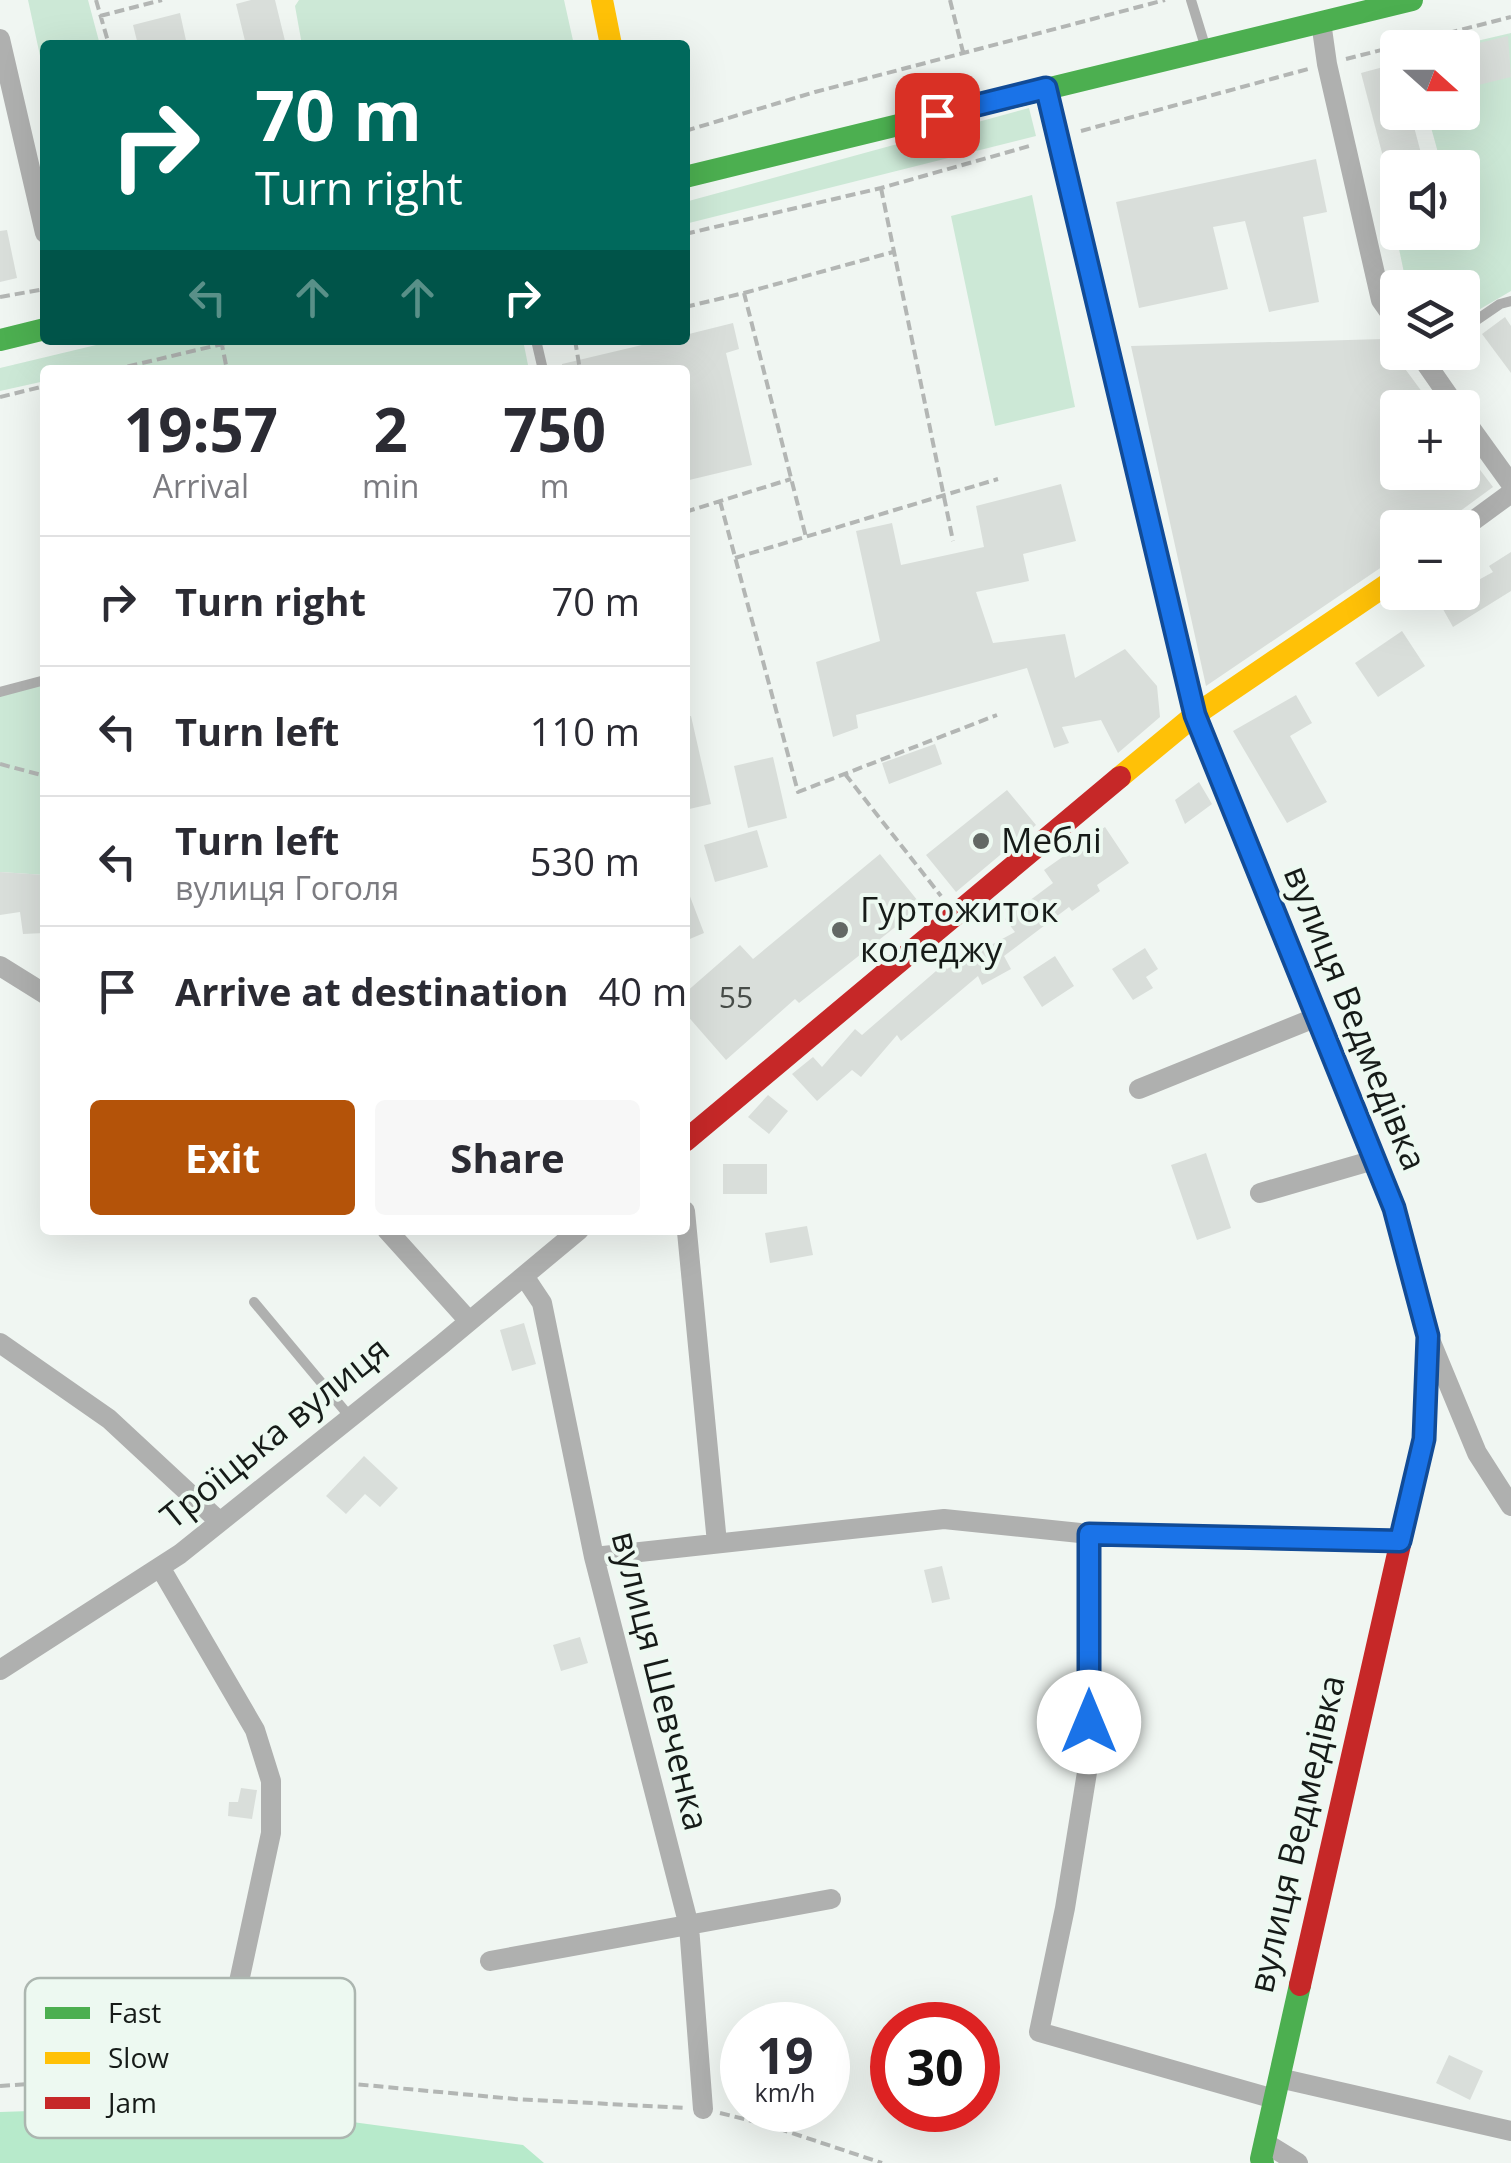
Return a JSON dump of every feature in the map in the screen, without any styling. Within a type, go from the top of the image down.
[{"type":"street","points":[[602,0],[609,40]]},
{"type":"street","points":[[690,176],[1412,0]]},
{"type":"street","points":[[1321,22],[1380,296]]},
{"type":"street","points":[[0,38],[40,211]]},
{"type":"street","name":"вулиця Ведмедівка","points":[[1046,88],[1195,715],[1394,1208],[1428,1336],[1424,1439],[1262,2154]]},
{"type":"street","points":[[0,340],[40,330]]},
{"type":"street","points":[[1480,441],[1511,484]]},
{"type":"street","points":[[1480,516],[1511,493]]},
{"type":"street","points":[[690,1137],[1195,715],[1380,589]]},
{"type":"street","points":[[0,966],[40,991]]},
{"type":"street","points":[[1139,1089],[1317,1017]]},
{"type":"street","points":[[1260,1192],[1374,1160]]},
{"type":"street","points":[[391,1235],[469,1322]]},
{"type":"street","name":"Троїцька вулиця","points":[[0,1670],[160,1567],[220,1522],[573,1235]]},
{"type":"street","points":[[687,1235],[717,1543]]},
{"type":"street","name":"вулиця Шевченка","points":[[524,1276],[542,1303],[594,1556],[689,1926],[703,2109]]},
{"type":"street","points":[[1428,1336],[1476,1453],[1511,1506]]},
{"type":"street","points":[[0,1343],[109,1419],[220,1522]]},
{"type":"street","points":[[594,1556],[944,1519],[1089,1534],[1400,1541]]},
{"type":"street","points":[[1089,1534],[1089,1760],[1065,1908],[1039,2032],[1276,2089],[1511,2130]]},
{"type":"street","points":[[160,1567],[255,1730],[270,1781],[271,1833],[240,1978]]},
{"type":"street","points":[[490,1961],[832,1899]]},
{"type":"street","points":[[1262,2154],[1298,2163]]},
{"type":"lane","points":[[1192,0],[1206,50]]},
{"type":"lane","points":[[1480,318],[1511,301]]},
{"type":"lane","points":[[0,692],[40,681]]},
{"type":"lane","points":[[254,1302],[350,1418]]},
{"type":"path","points":[[96,0],[107,40]]},
{"type":"path","points":[[100,16],[162,0]]},
{"type":"path","points":[[950,0],[963,52]]},
{"type":"path","points":[[690,130],[1165,0]]},
{"type":"path","points":[[690,233],[882,188],[1511,17]]},
{"type":"path","points":[[882,188],[953,541]]},
{"type":"path","points":[[690,306],[895,252]]},
{"type":"path","points":[[0,297],[40,290]]},
{"type":"path","points":[[744,293],[806,537]]},
{"type":"path","points":[[132,365],[209,345]]},
{"type":"path","points":[[0,397],[40,387]]},
{"type":"path","points":[[690,510],[791,479]]},
{"type":"path","points":[[735,558],[998,480]]},
{"type":"path","points":[[720,501],[798,792],[997,715]]},
{"type":"path","points":[[0,764],[40,775]]},
{"type":"path","points":[[845,774],[946,901]]},
{"type":"path","points":[[0,2086],[25,2084]]},
{"type":"path","points":[[355,2084],[515,2099],[703,2109],[768,2125],[882,2163]]},
{"type":"shaded area","points":[[28,0],[88,0],[99,40],[40,40],[40,56]]},
{"type":"shaded area","points":[[299,0],[564,0],[573,40],[301,40],[295,6]]},
{"type":"shaded area","points":[[1511,33],[1511,291],[1480,309],[1480,270],[1403,270],[1399,250],[1480,250],[1480,150],[1437,150],[1432,130],[1480,130],[1480,40]]},
{"type":"shaded area","points":[[1029,108],[1036,136],[690,223],[690,201]]},
{"type":"shaded area","points":[[1032,195],[1075,407],[995,426],[951,216]]},
{"type":"shaded area","points":[[96,345],[524,345],[528,365],[40,365],[40,382],[0,391],[0,368]]},
{"type":"shaded area","points":[[40,682],[40,875],[0,872],[0,693]]},
{"type":"shaded area","points":[[25,2111],[25,2138],[355,2138],[355,2122],[523,2145],[544,2163],[0,2163],[0,2112]]},
{"type":"building","points":[[275,0],[285,40],[245,40],[236,4]]},
{"type":"building","points":[[180,13],[186,40],[137,40],[133,25]]},
{"type":"building","points":[[1508,36],[1511,77],[1480,85],[1480,43]]},
{"type":"building","points":[[1380,68],[1380,130],[1415,130],[1420,150],[1381,150],[1361,73]]},
{"type":"building","points":[[1316,159],[1327,212],[1303,217],[1319,302],[1269,312],[1245,221],[1213,227],[1228,289],[1139,308],[1116,202]]},
{"type":"building","points":[[7,230],[17,278],[0,282],[0,231]]},
{"type":"building","points":[[1505,317],[1511,326],[1511,373],[1482,334]]},
{"type":"building","points":[[733,323],[739,349],[726,353],[752,465],[690,480],[690,365],[562,364],[642,345],[690,345],[690,334]]},
{"type":"building","points":[[1380,339],[1380,370],[1406,370],[1421,390],[1380,390],[1380,490],[1480,490],[1480,470],[1493,487],[1462,510],[1380,510],[1380,568],[1206,686],[1131,346]]},
{"type":"building","points":[[1061,484],[1076,541],[1023,554],[1029,581],[976,592],[993,643],[1065,634],[1075,678],[1125,649],[1157,686],[1160,717],[1118,753],[1101,720],[1062,727],[1069,743],[1054,748],[1027,668],[856,715],[858,728],[833,737],[816,662],[880,641],[856,531],[892,523],[901,565],[984,547],[976,506]]},
{"type":"building","points":[[1511,552],[1511,591],[1453,627],[1443,610],[1480,610],[1480,579],[1493,572],[1489,566]]},
{"type":"building","points":[[1402,631],[1425,666],[1378,697],[1355,663]]},
{"type":"building","points":[[1296,695],[1312,723],[1290,736],[1327,802],[1287,823],[1233,731]]},
{"type":"building","points":[[690,716],[691,716],[711,804],[690,809]]},
{"type":"building","points":[[935,744],[942,764],[889,784],[882,763]]},
{"type":"building","points":[[773,757],[787,818],[748,828],[734,766]]},
{"type":"building","points":[[1199,782],[1212,804],[1185,824],[1175,800]]},
{"type":"building","name":"Меблі","points":[[1007,790],[1036,825],[956,892],[926,855]]},
{"type":"building","points":[[1105,827],[1129,863],[1097,885],[1100,891],[1072,911],[1069,907],[1004,956],[1011,969],[982,985],[978,976],[901,1041],[897,1035],[861,1077],[852,1070],[817,1101],[792,1074],[813,1057],[822,1067],[855,1029],[862,1035],[943,965],[947,969],[1015,932],[1005,919],[1053,883],[1044,870]]},
{"type":"building","points":[[757,830],[768,867],[715,882],[704,845]]},
{"type":"building","points":[[880,854],[922,906],[799,1003],[795,999],[726,1060],[690,1019],[690,989],[740,945],[753,959]]},
{"type":"building","points":[[0,872],[40,875],[40,933],[23,934],[20,912],[0,915]]},
{"type":"building","points":[[690,896],[704,933],[690,939]]},
{"type":"building","points":[[1145,948],[1158,969],[1146,977],[1153,988],[1133,1000],[1112,969]]},
{"type":"building","points":[[1055,956],[1074,986],[1042,1007],[1023,977]]},
{"type":"building","points":[[768,1095],[788,1111],[769,1134],[748,1117]]},
{"type":"building","points":[[1206,1153],[1231,1228],[1197,1240],[1171,1165]]},
{"type":"building","points":[[723,1164],[767,1164],[767,1194],[723,1194]]},
{"type":"building","points":[[807,1226],[813,1255],[770,1263],[765,1233]]},
{"type":"building","points":[[524,1323],[536,1364],[512,1371],[500,1330]]},
{"type":"building","points":[[364,1456],[398,1488],[380,1507],[365,1494],[346,1514],[326,1496]]},
{"type":"building","points":[[942,1566],[950,1599],[932,1603],[924,1570]]},
{"type":"building","points":[[580,1637],[588,1663],[561,1671],[553,1645]]},
{"type":"building","points":[[241,1788],[257,1790],[252,1819],[228,1816],[229,1802],[238,1802]]},
{"type":"building","points":[[1449,2055],[1483,2071],[1470,2100],[1436,2083]]},
{"type":"traffic: fast","points":[[690,176],[1412,0]]},
{"type":"traffic: fast","points":[[0,340],[40,330]]},
{"type":"traffic: fast","points":[[1163,581],[1195,715],[1394,1208],[1428,1336],[1427,1358]]},
{"type":"traffic: fast","points":[[1263,2163],[1300,1985]]},
{"type":"traffic: slow","points":[[602,0],[610,40]]},
{"type":"traffic: slow","points":[[1045,88],[1163,581]]},
{"type":"traffic: slow","points":[[1120,777],[1195,715],[1380,589]]},
{"type":"traffic: jam","points":[[690,1137],[1120,777]]},
{"type":"traffic: jam","points":[[1300,1985],[1424,1439],[1427,1358]]},
{"type":"place","name":"Меблі","points":[[981,841]]},
{"type":"place","name":"Гуртожиток коледжу","points":[[840,930]]},
{"type":"route","points":[[937,115],[1046,88],[1195,715],[1394,1208],[1428,1336],[1424,1439],[1400,1541],[1089,1534],[1089,1722]]}]
